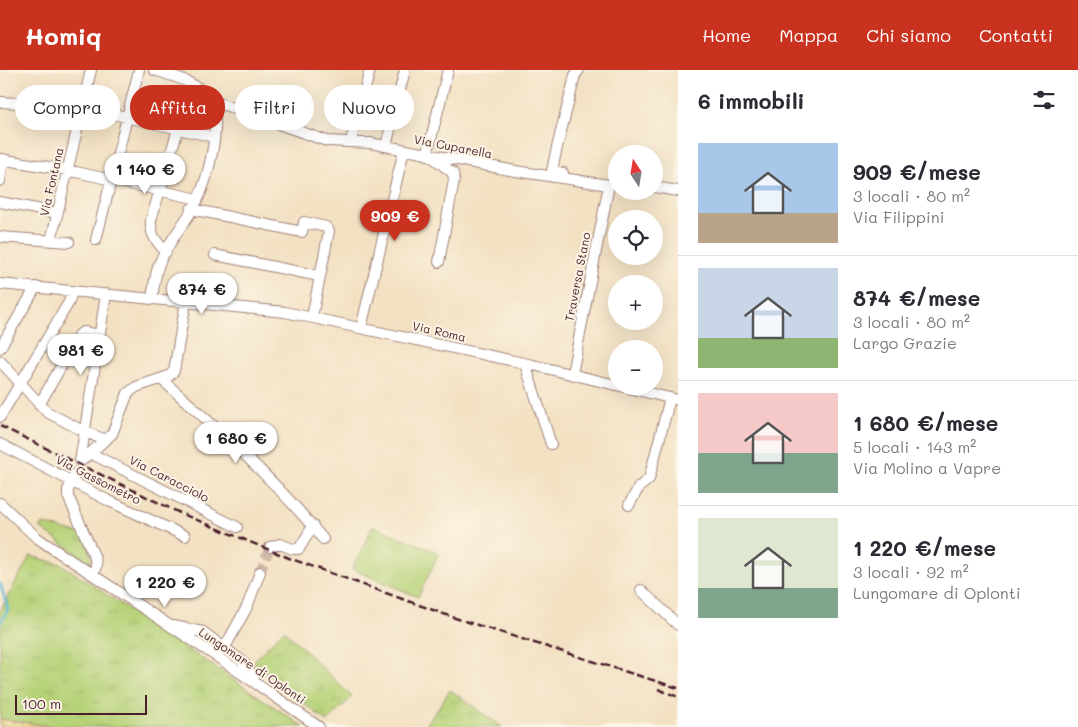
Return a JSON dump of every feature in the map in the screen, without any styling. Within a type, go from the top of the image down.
[{"type":"street","name":"Via Fontana","points":[[87,85],[91,70]]},
{"type":"street","points":[[96,240],[129,116],[139,70]]},
{"type":"street","points":[[154,70],[193,85]]},
{"type":"street","points":[[351,141],[370,70]]},
{"type":"street","points":[[386,146],[405,70]]},
{"type":"street","points":[[439,262],[454,180],[453,173],[429,155],[448,70]]},
{"type":"street","points":[[578,70],[575,75],[565,122],[559,134],[552,171],[608,182]]},
{"type":"street","points":[[0,102],[15,103]]},
{"type":"street","name":"Via Cuparella","points":[[225,105],[327,141],[351,141],[386,146],[515,171],[608,182]]},
{"type":"street","points":[[120,114],[129,116]]},
{"type":"street","name":"Via Fontana","points":[[51,241],[77,130]]},
{"type":"street","points":[[166,252],[154,240],[150,230],[151,220],[178,130]]},
{"type":"street","points":[[182,130],[214,138]]},
{"type":"street","points":[[152,298],[156,274],[166,252],[198,198],[215,130]]},
{"type":"street","points":[[361,328],[404,150]]},
{"type":"street","points":[[0,181],[2,159],[113,179],[198,198]]},
{"type":"street","points":[[663,188],[678,191]]},
{"type":"street","name":"Traversa Stano","points":[[572,374],[609,200]]},
{"type":"street","points":[[0,202],[57,213]]},
{"type":"street","points":[[191,209],[302,232],[304,222],[326,226],[329,231],[312,317]]},
{"type":"street","points":[[0,237],[68,242]]},
{"type":"street","points":[[215,255],[319,276]]},
{"type":"street","name":"Via Roma","points":[[0,284],[255,308],[312,317],[608,383]]},
{"type":"street","points":[[0,348],[36,287]]},
{"type":"street","points":[[1,413],[21,383],[68,302],[72,291]]},
{"type":"street","points":[[106,294],[80,462],[106,440],[116,426],[128,393],[136,387],[161,379],[174,372],[186,301]]},
{"type":"street","points":[[39,405],[79,335],[83,332],[100,335]]},
{"type":"street","points":[[0,361],[47,412],[85,432],[106,440]]},
{"type":"street","points":[[525,364],[551,444]]},
{"type":"street","points":[[161,379],[217,428],[295,504],[323,539]]},
{"type":"street","name":"Via Roma","points":[[658,395],[676,399]]},
{"type":"street","points":[[629,506],[639,487],[649,479],[676,399]]},
{"type":"street","name":"Via Gassometro","points":[[0,444],[73,477],[109,501],[186,536]]},
{"type":"street","name":"Via Caracciolo","points":[[90,453],[237,527]]},
{"type":"street","points":[[73,477],[68,496],[95,558],[96,566],[93,575]]},
{"type":"street","name":"Lungomare di Oplonti","points":[[0,503],[36,537],[257,683],[319,727]]},
{"type":"street","points":[[270,548],[280,544],[293,549],[299,549],[312,526]]},
{"type":"street","points":[[225,647],[247,607],[260,572]]},
{"type":"street","points":[[641,590],[678,626]]},
{"type":"street","points":[[169,625],[196,629],[225,647],[243,662],[257,683]]},
{"type":"green space","points":[[84,334],[98,336],[94,362],[83,359],[81,365],[69,361]]},
{"type":"green space","points":[[43,524],[81,534],[89,547],[92,565],[40,528]]},
{"type":"green space","points":[[373,526],[439,553],[418,597],[352,569]]},
{"type":"green space","points":[[30,556],[61,564],[304,727],[57,727],[0,719],[0,611]]},
{"type":"green space","points":[[284,630],[352,697],[327,722],[253,662]]},
{"type":"green space","points":[[450,690],[502,727],[425,727]]},
{"type":"sand","points":[[0,719],[57,727],[0,727]]},
{"type":"waterway","points":[[0,583],[8,609],[0,624]]},
{"type":"tunnel","points":[[260,572],[270,547]]},
{"type":"railway","points":[[0,426],[180,513],[289,558],[455,618],[678,688]]},
{"type":"railway","points":[[658,689],[678,697]]}]
